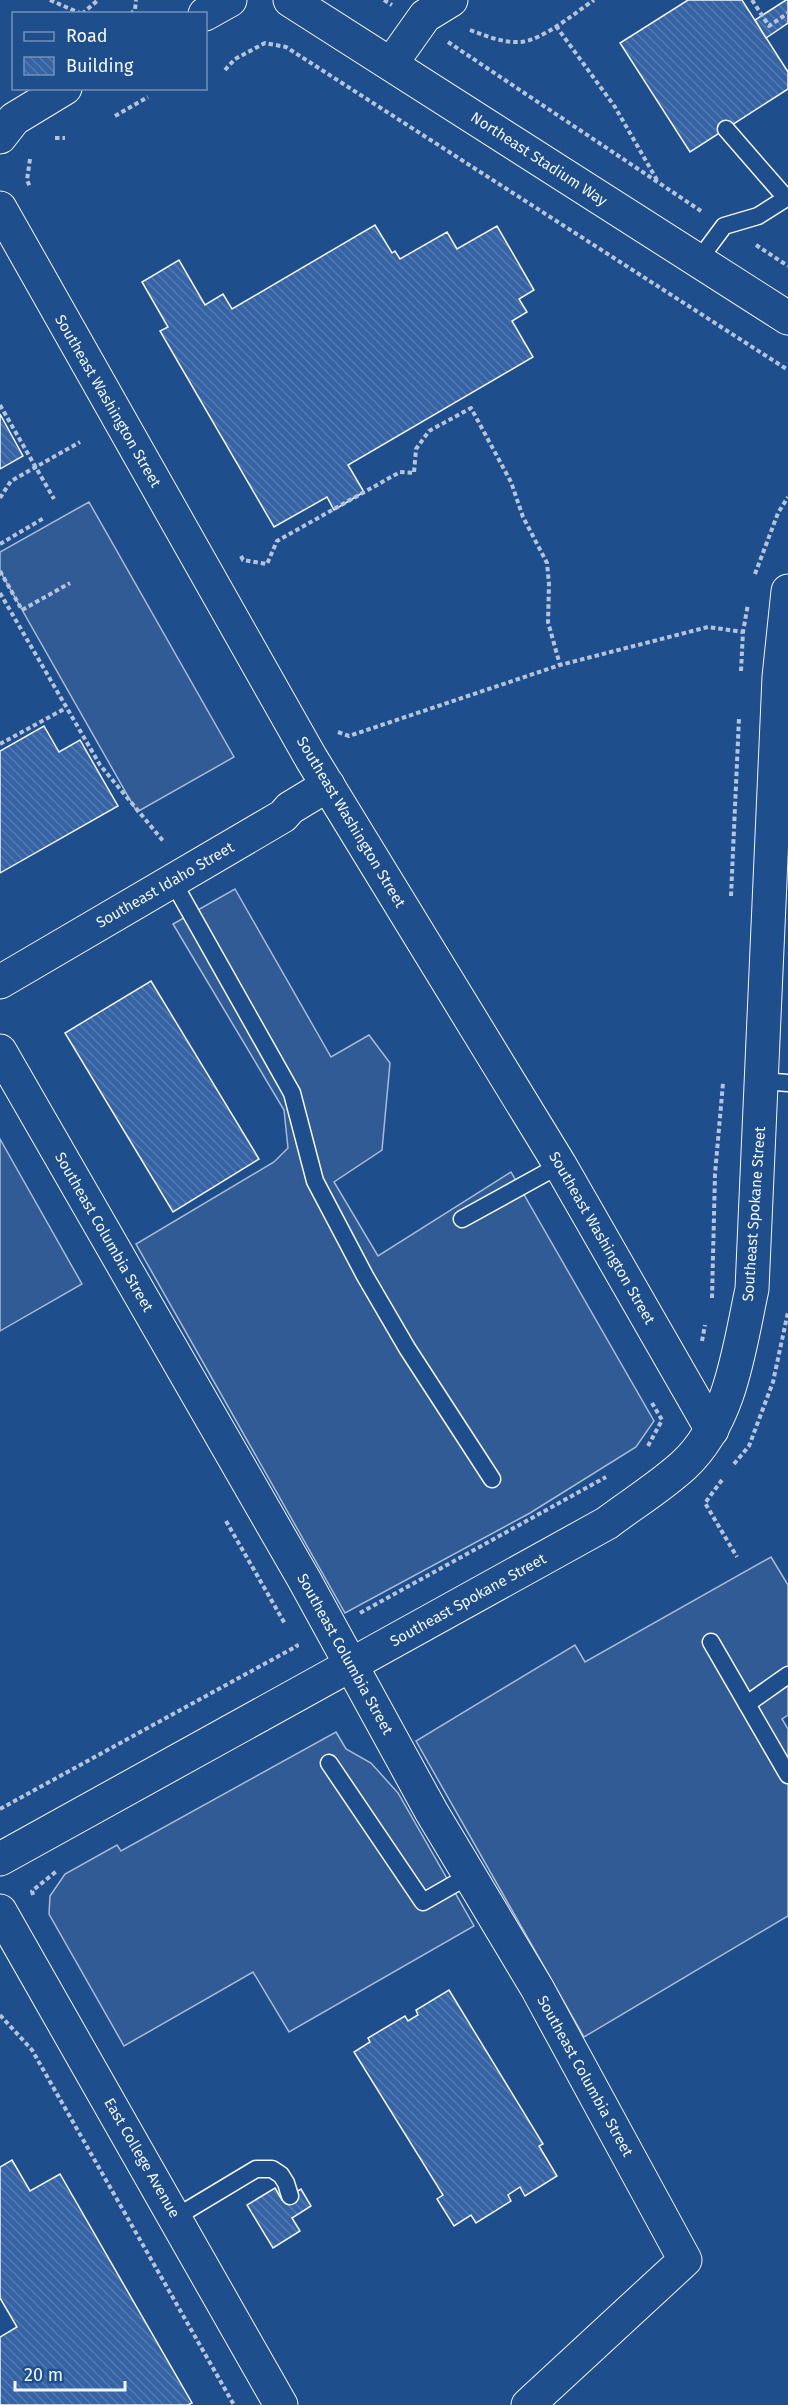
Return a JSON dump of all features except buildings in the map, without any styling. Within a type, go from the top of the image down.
[{"type":"street","points":[[207,13],[230,0]]},
{"type":"street","name":"Northeast Stadium Way","points":[[290,0],[788,318]]},
{"type":"street","points":[[391,64],[436,11]]},
{"type":"street","points":[[0,137],[14,118],[62,90]]},
{"type":"street","name":"Southeast Washington Street","points":[[0,208],[328,785],[560,1165],[712,1430]]},
{"type":"street","name":"Southeast Spokane Street","points":[[0,1859],[607,1523],[685,1464],[712,1430],[734,1374],[752,1289],[775,1082],[779,677],[788,591]]},
{"type":"street","name":"Southeast Idaho Street","points":[[0,982],[283,816],[290,808],[328,785]]},
{"type":"street","name":"Southeast Columbia Street","points":[[0,1051],[305,1581],[431,1811],[555,2021],[685,2260],[528,2405]]},
{"type":"street","name":"East College Avenue","points":[[0,1911],[281,2405]]},
{"type":"lane","points":[[698,261],[724,226],[758,216],[787,198],[726,129]]},
{"type":"lane","points":[[172,880],[292,1093],[315,1181],[365,1276],[407,1348],[492,1479]]},
{"type":"lane","points":[[462,1219],[560,1165]]},
{"type":"lane","points":[[711,1642],[788,1774]]},
{"type":"lane","points":[[747,1704],[788,1675]]},
{"type":"lane","points":[[329,1763],[423,1902],[470,1875]]},
{"type":"lane","points":[[176,2217],[255,2169],[272,2169],[281,2175],[290,2196]]},
{"type":"path","points":[[50,0],[77,12]]},
{"type":"path","points":[[84,12],[98,0]]},
{"type":"path","points":[[384,0],[436,11],[460,26],[500,40],[522,42],[556,26],[594,0]]},
{"type":"path","points":[[752,0],[769,26],[788,13]]},
{"type":"path","points":[[436,11],[658,181],[788,266]]},
{"type":"path","points":[[556,26],[615,107],[658,181]]},
{"type":"path","points":[[225,70],[235,59],[265,43],[286,47],[788,370]]},
{"type":"path","points":[[115,116],[148,97]]},
{"type":"path","points":[[47,141],[53,138],[65,138]]},
{"type":"path","points":[[32,190],[27,180],[30,158],[35,151]]},
{"type":"path","points":[[0,405],[54,500]]},
{"type":"path","points":[[243,560],[267,564],[277,541],[400,472],[414,473],[416,449],[429,431],[471,408],[512,482],[523,517],[547,563],[548,622],[560,665]]},
{"type":"path","points":[[0,498],[3,490],[11,481],[80,442]]},
{"type":"path","points":[[1,542],[44,518]]},
{"type":"path","points":[[238,550],[248,568]]},
{"type":"path","points":[[0,571],[22,610],[70,583]]},
{"type":"path","points":[[0,593],[106,775],[164,842]]},
{"type":"path","points":[[332,722],[338,732],[348,736],[560,665],[708,627],[743,632]]},
{"type":"path","points":[[0,744],[66,708]]},
{"type":"path","points":[[642,1451],[649,1445],[662,1420],[650,1400]]},
{"type":"path","points":[[360,1613],[610,1474]]},
{"type":"path","points":[[705,1503],[737,1557]]},
{"type":"path","points":[[221,1513],[285,1625]]},
{"type":"path","points":[[0,1809],[297,1646],[291,1635]]},
{"type":"path","points":[[32,1891],[68,1865]]},
{"type":"path","points":[[0,2015],[32,2050],[234,2405]]},
{"type":"shaded area","points":[[89,502],[234,757],[137,812],[0,571],[0,552]]},
{"type":"shaded area","points":[[235,889],[331,1057],[369,1035],[390,1063],[382,1150],[334,1182],[378,1256],[511,1172],[654,1421],[636,1447],[530,1513],[345,1613],[136,1244],[274,1162],[288,1148],[284,1110],[173,924]]},
{"type":"shaded area","points":[[0,1139],[82,1284],[0,1331]]},
{"type":"shaded area","points":[[771,1557],[788,1585],[788,1715],[782,1719],[788,1729],[788,1916],[584,2037],[416,1741],[575,1645],[585,1662]]},
{"type":"shaded area","points":[[336,1732],[346,1749],[371,1763],[398,1793],[474,1926],[289,2032],[253,1972],[124,2046],[49,1914],[50,1896],[65,1874],[117,1845],[121,1851]]}]
